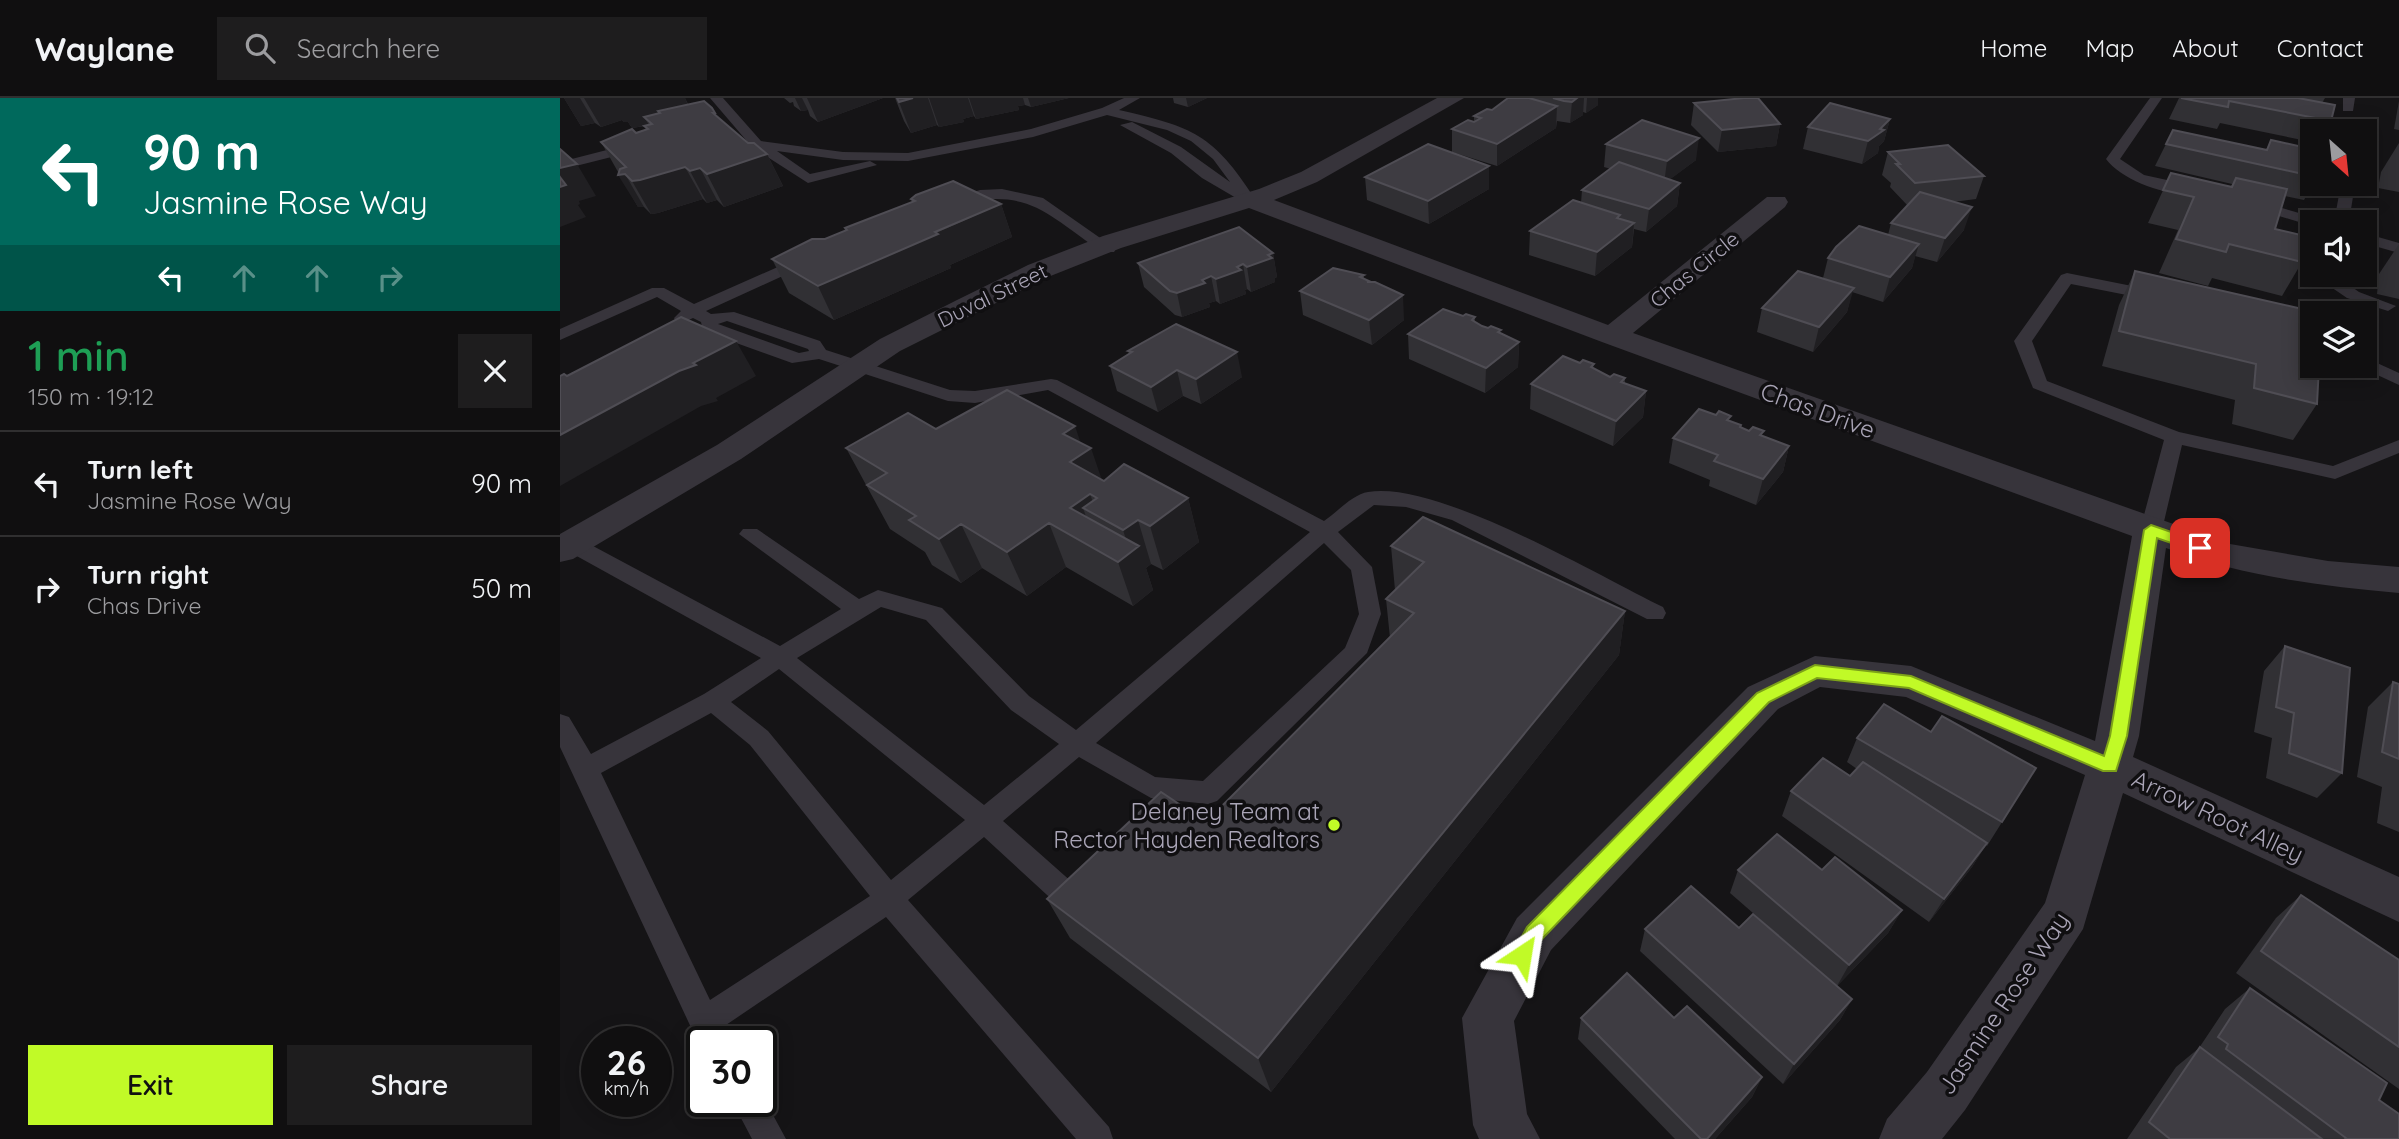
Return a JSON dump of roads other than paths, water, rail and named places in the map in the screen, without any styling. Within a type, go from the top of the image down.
[{"type":"street","name":"Duval Street","points":[[566,547],[729,452],[890,345],[1038,271],[1309,177],[1452,98]]},
{"type":"street","name":"Chas Drive","points":[[1248,199],[1612,336],[2225,556],[2328,574],[2399,580]]},
{"type":"street","name":"Chas Circle","points":[[1612,336],[1776,202]]},
{"type":"street","name":"Jasmine Rose Way","points":[[1907,1139],[1946,1091],[2066,913],[2118,736],[2151,530]]},
{"type":"street","name":"Arrow Root Alley","points":[[1512,1139],[1501,1125],[1488,1018],[1534,934],[1763,698],[1815,671],[1911,682],[2109,766],[2399,901]]},
{"type":"lane","points":[[716,98],[729,122],[808,179],[1033,133],[1107,111],[1134,98]]},
{"type":"lane","points":[[2156,98],[2113,159],[2121,170],[2136,178],[2204,192]]},
{"type":"lane","points":[[1107,111],[1140,133],[1176,150],[1207,175],[1248,199]]},
{"type":"lane","points":[[1107,111],[1161,125],[1203,142],[1231,171],[1248,199]]},
{"type":"lane","points":[[560,166],[655,141]]},
{"type":"lane","points":[[757,144],[843,156],[908,157]]},
{"type":"lane","points":[[934,207],[959,200],[1015,192],[1035,198],[1105,247]]},
{"type":"lane","points":[[2231,198],[2300,217]]},
{"type":"lane","points":[[2377,242],[2399,248]]},
{"type":"lane","points":[[669,327],[701,315],[820,253]]},
{"type":"lane","points":[[2176,300],[2067,278],[2023,341],[2039,384],[2174,437],[2335,473],[2399,446]]},
{"type":"lane","points":[[2341,287],[2353,295],[2388,306]]},
{"type":"lane","points":[[560,335],[658,290],[701,315],[727,316],[814,345],[820,354],[948,395],[975,397],[1051,384],[1325,531],[1361,567],[1370,614],[1355,653],[1208,793]]},
{"type":"lane","points":[[2377,369],[2399,380]]},
{"type":"lane","points":[[2151,530],[2174,437]]},
{"type":"lane","points":[[715,1026],[889,899],[1077,744],[1325,531],[1370,498],[1406,500],[1459,515],[1592,594],[1655,613]]},
{"type":"lane","points":[[751,534],[858,610]]},
{"type":"lane","points":[[566,547],[780,656],[985,821],[1091,917]]},
{"type":"lane","points":[[586,769],[713,701],[780,656],[878,598],[934,614],[1020,703],[1077,744],[1151,787],[1208,793],[1250,789]]},
{"type":"lane","points":[[1342,665],[1347,696]]},
{"type":"lane","points":[[713,701],[759,738],[889,899],[1097,1139]]},
{"type":"lane","points":[[560,724],[586,769],[704,1026]]},
{"type":"lane","points":[[757,1117],[770,1139]]},
{"type":"place","name":"Delaney Team at Rector Hayden Realtors","points":[[1334,825]]}]
